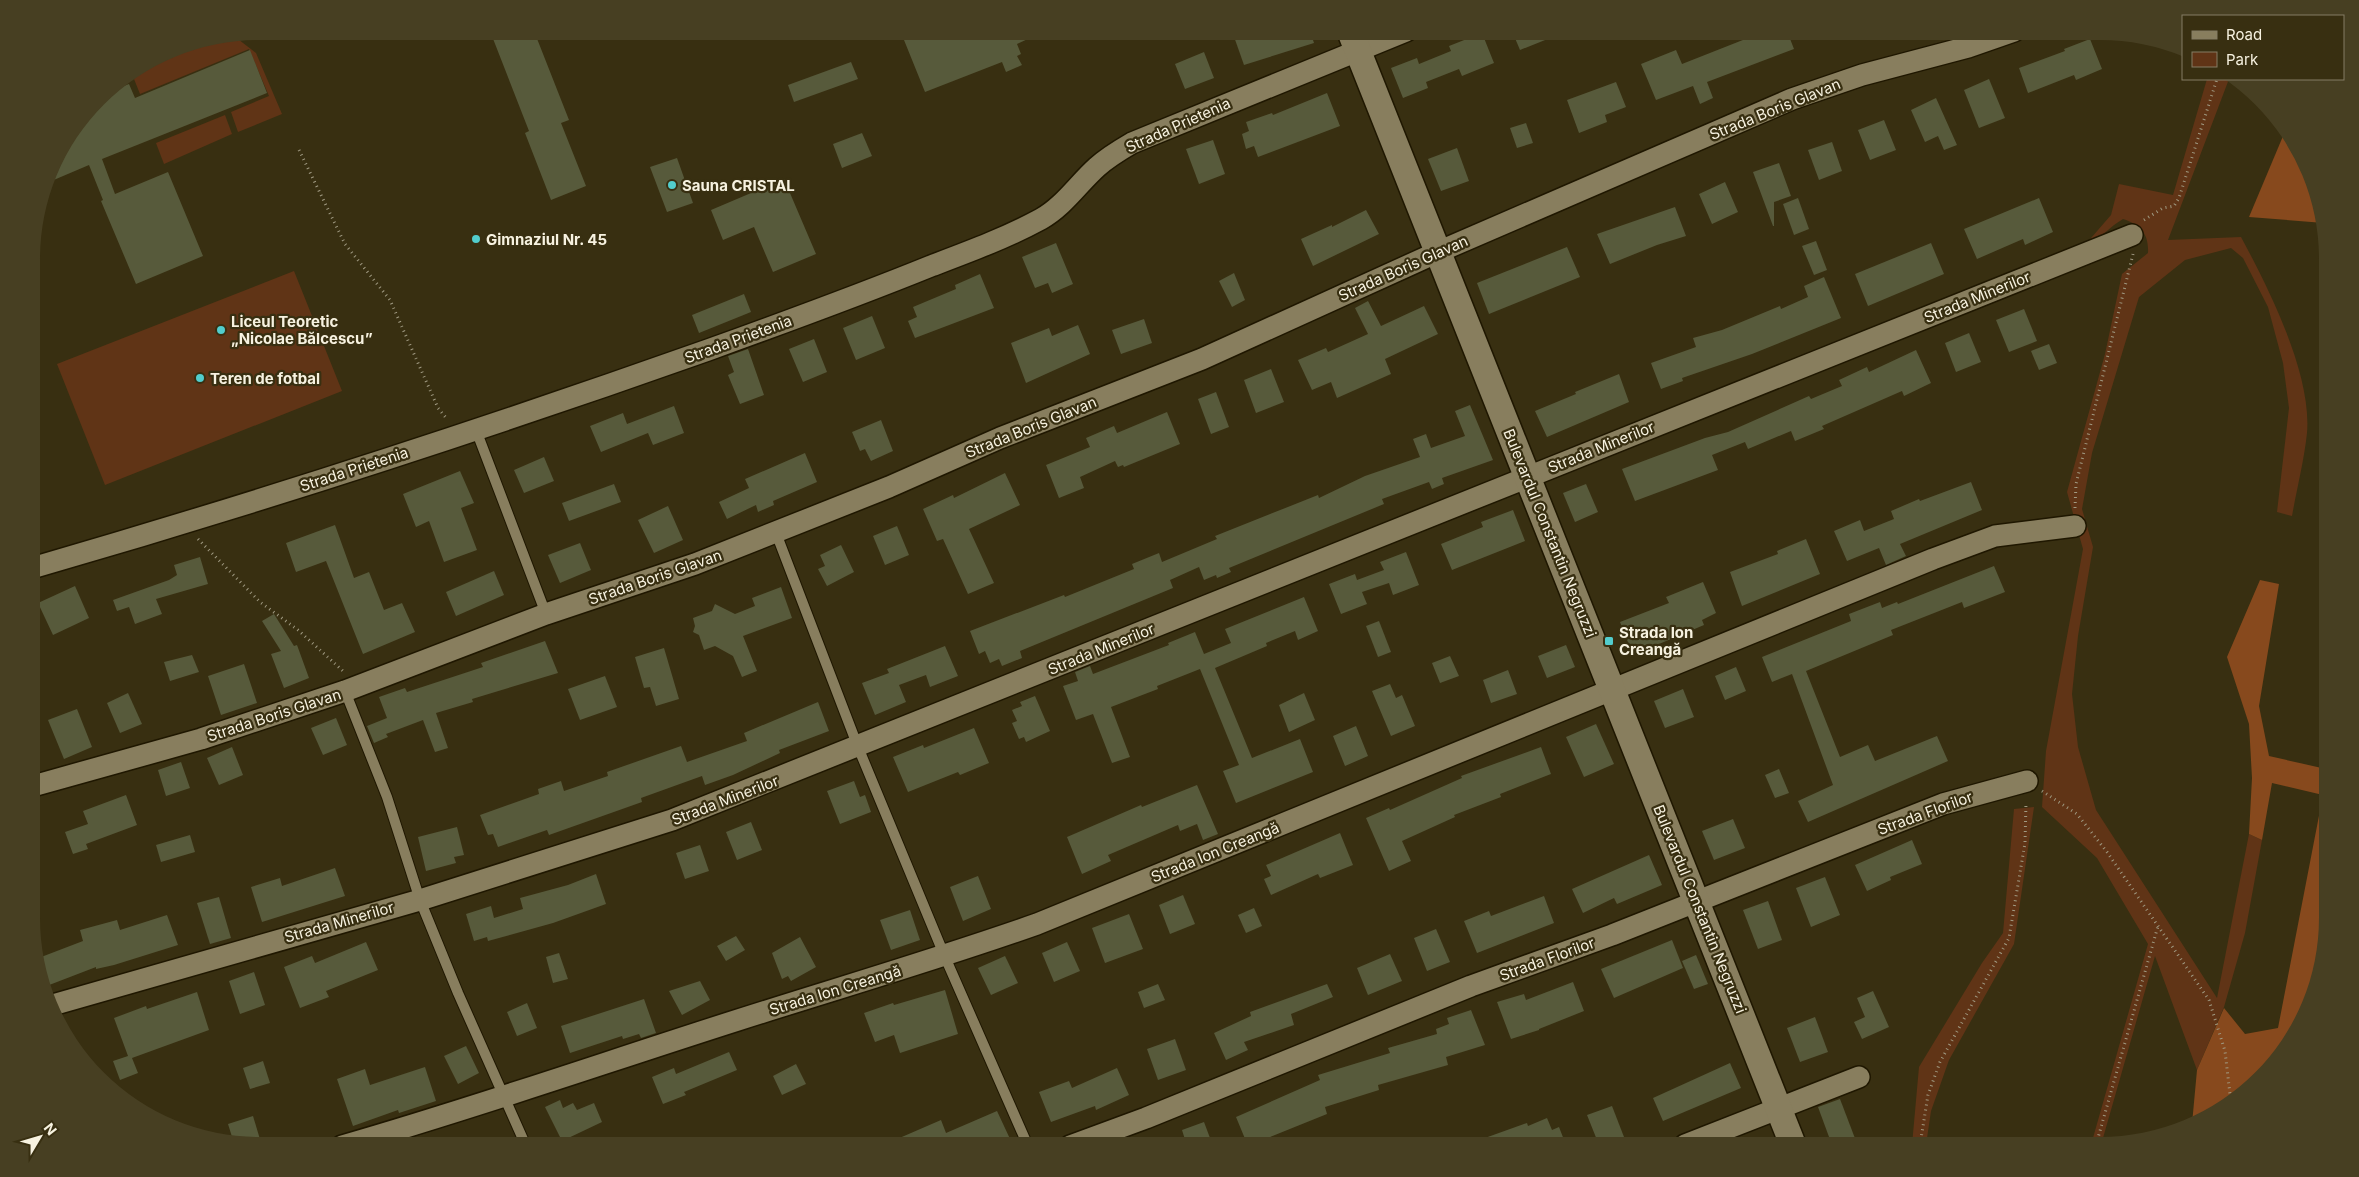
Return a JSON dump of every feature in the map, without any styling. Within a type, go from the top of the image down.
[{"type":"street","name":"Strada Boris Glavan","points":[[40,784],[201,739],[352,688],[546,614],[695,564],[776,533],[1000,438],[1202,359],[1438,252],[1792,99],[1862,75],[1988,40]]},
{"type":"street","name":"Bulevardul Constantin Negruzzi","points":[[1354,41],[1790,1137]]},
{"type":"street","name":"Strada Prietenia","points":[[40,566],[184,524],[476,430],[637,376],[844,302],[973,250],[1042,219],[1058,207],[1111,155],[1132,143],[1354,41]]},
{"type":"street","name":"Strada Minerilor","points":[[58,1004],[420,900],[672,820],[2132,235]]},
{"type":"street","name":"Strada Ion Creangă","points":[[374,1137],[444,1117],[505,1095],[739,1019],[945,957],[1037,924],[1612,688],[1924,563],[1995,536],[2075,526]]},
{"type":"street","name":"Strada Florilor","points":[[1094,1137],[1471,986],[1612,935],[1943,804],[2027,781]]},
{"type":"street","points":[[1705,1137],[1859,1077]]},
{"type":"lane","points":[[476,430],[546,614]]},
{"type":"lane","points":[[776,533],[858,747],[945,957],[1024,1137]]},
{"type":"lane","points":[[352,688],[420,900],[458,993],[522,1137]]},
{"type":"path","points":[[2075,526],[2076,484],[2133,257],[2132,235],[2145,218],[2163,208],[2174,206],[2179,198],[2217,80]]},
{"type":"path","points":[[299,150],[345,244],[390,300],[438,408],[453,424],[476,430]]},
{"type":"path","points":[[184,524],[260,602],[330,657],[352,688]]},
{"type":"path","points":[[2027,781],[2077,814],[2107,852],[2209,1000],[2225,1051],[2230,1094]]},
{"type":"path","points":[[1921,1137],[1928,1095],[1940,1062],[2009,938],[2025,843],[2027,781]]},
{"type":"path","points":[[2098,1137],[2158,925]]},
{"type":"green space","points":[[240,41],[256,53],[282,114],[238,132],[231,112],[269,96],[249,49],[140,94],[134,80],[150,69],[203,47]]},
{"type":"green space","points":[[2207,80],[2226,80],[2228,82],[2168,240],[2241,237],[2276,306],[2296,359],[2307,410],[2307,433],[2292,516],[2277,512],[2289,408],[2283,363],[2268,307],[2243,258],[2231,248],[2185,260],[2139,297],[2092,453],[2082,509],[2093,547],[2078,636],[2072,694],[2078,747],[2096,810],[2217,998],[2249,834],[2262,840],[2245,933],[2224,1007],[2197,1070],[2155,956],[2103,1137],[2093,1137],[2148,944],[2097,858],[2042,807],[2046,751],[2083,549],[2067,492],[2105,354],[2122,274],[2148,253],[2148,246],[2143,231],[2135,224],[2123,219],[2096,240],[2085,245],[2111,215],[2119,184],[2173,195]]},
{"type":"green space","points":[[225,115],[232,134],[164,164],[156,143]]},
{"type":"green space","name":"Teren de fotbal","points":[[294,271],[342,391],[105,485],[57,364]]},
{"type":"green space","points":[[2034,807],[2014,944],[1949,1060],[1931,1111],[1927,1137],[1913,1137],[1919,1067],[1982,963],[2003,933],[2014,809]]},
{"type":"shaded area","points":[[2282,138],[2302,175],[2312,203],[2316,222],[2249,217]]},
{"type":"shaded area","points":[[2260,580],[2279,584],[2259,706],[2269,756],[2319,767],[2319,794],[2272,783],[2262,840],[2249,834],[2252,778],[2249,724],[2227,657]]},
{"type":"shaded area","points":[[2319,816],[2319,932],[2312,974],[2302,1002],[2290,1027],[2274,1051],[2255,1073],[2233,1092],[2193,1116],[2197,1070],[2224,1008],[2245,1034],[2278,1028]]},
{"type":"building","points":[[494,40],[538,40],[569,120],[561,123],[586,186],[551,200],[525,133],[529,131]]},
{"type":"building","points":[[904,40],[1026,40],[1017,44],[1021,54],[1017,56],[1022,65],[1006,72],[1002,62],[925,92]]},
{"type":"building","points":[[1235,40],[1313,40],[1314,43],[1244,65]]},
{"type":"building","points":[[1464,40],[1485,40],[1494,63],[1462,76],[1459,69],[1426,82],[1428,88],[1403,98],[1391,68],[1417,58],[1419,64],[1451,51],[1449,46]]},
{"type":"building","points":[[1516,40],[1545,40],[1520,50]]},
{"type":"building","points":[[1743,40],[1790,40],[1794,49],[1707,82],[1713,98],[1700,104],[1693,86],[1656,100],[1641,64],[1676,50],[1682,64]]},
{"type":"building","points":[[2090,40],[2102,69],[2076,80],[2074,75],[2028,93],[2019,68],[2065,51],[2064,49]]},
{"type":"building","points":[[250,50],[267,93],[102,159],[115,194],[168,172],[203,256],[136,284],[101,201],[103,200],[89,165],[55,179],[69,150],[85,126],[104,104],[129,84],[135,98]]},
{"type":"building","points":[[1204,52],[1214,78],[1185,89],[1175,64]]},
{"type":"building","points":[[851,62],[858,79],[794,102],[788,85]]},
{"type":"building","points":[[1989,79],[2005,118],[1979,128],[1964,90]]},
{"type":"building","points":[[1616,82],[1626,107],[1605,115],[1607,122],[1579,133],[1567,100]]},
{"type":"building","points":[[1327,93],[1340,126],[1258,157],[1254,146],[1246,149],[1242,134],[1249,131],[1246,122],[1272,113],[1273,115]]},
{"type":"building","points":[[1936,98],[1957,145],[1944,150],[1938,136],[1925,142],[1911,110]]},
{"type":"building","points":[[1884,120],[1896,150],[1870,160],[1858,130]]},
{"type":"building","points":[[1526,123],[1533,143],[1517,148],[1510,128]]},
{"type":"building","points":[[862,133],[872,156],[842,168],[833,144]]},
{"type":"building","points":[[1213,140],[1225,174],[1199,184],[1186,149]]},
{"type":"building","points":[[1832,142],[1842,171],[1819,180],[1808,150]]},
{"type":"building","points":[[1457,148],[1469,181],[1441,191],[1428,159]]},
{"type":"building","name":"Sauna CRISTAL","points":[[677,158],[693,203],[667,212],[650,167]]},
{"type":"building","points":[[1779,163],[1791,196],[1774,202],[1773,226],[1753,172]]},
{"type":"building","points":[[784,179],[816,254],[773,272],[754,227],[723,240],[711,210]]},
{"type":"building","points":[[1725,182],[1738,212],[1712,224],[1699,194]]},
{"type":"building","points":[[1798,198],[1809,229],[1794,235],[1783,204]]},
{"type":"building","points":[[2039,198],[2053,232],[2025,245],[2023,239],[1977,259],[1964,229]]},
{"type":"building","points":[[1675,207],[1686,236],[1657,245],[1610,264],[1597,234]]},
{"type":"building","points":[[1366,210],[1379,234],[1313,266],[1301,239],[1332,225],[1332,227]]},
{"type":"building","points":[[1816,241],[1827,270],[1814,275],[1802,246]]},
{"type":"building","points":[[1056,243],[1073,284],[1052,293],[1048,283],[1035,288],[1022,257]]},
{"type":"building","points":[[1931,243],[1944,274],[1868,306],[1855,274]]},
{"type":"building","points":[[1567,247],[1580,277],[1489,314],[1477,283]]},
{"type":"building","points":[[1234,273],[1245,300],[1232,307],[1219,281]]},
{"type":"building","points":[[980,274],[994,308],[915,338],[908,321],[917,317],[913,307],[956,289],[955,285]]},
{"type":"building","points":[[1824,277],[1841,318],[1752,354],[1682,378],[1683,381],[1661,389],[1651,363],[1696,347],[1693,338],[1722,330],[1780,306],[1781,309],[1808,297],[1804,286]]},
{"type":"building","points":[[744,294],[751,312],[699,333],[692,315]]},
{"type":"building","points":[[1368,301],[1381,326],[1424,306],[1438,334],[1385,359],[1391,374],[1337,398],[1331,382],[1312,390],[1298,360],[1326,348],[1328,352],[1368,334],[1355,308]]},
{"type":"building","points":[[2024,309],[2037,341],[2009,352],[1996,320]]},
{"type":"building","points":[[872,316],[885,348],[856,360],[843,328]]},
{"type":"building","points":[[1144,319],[1152,343],[1121,354],[1112,330]]},
{"type":"building","points":[[1078,325],[1090,354],[1026,383],[1011,343],[1049,328],[1052,336]]},
{"type":"building","points":[[1969,333],[1981,362],[1956,372],[1945,343]]},
{"type":"building","points":[[814,339],[827,372],[803,382],[789,349]]},
{"type":"building","points":[[2049,344],[2057,363],[2039,370],[2031,351]]},
{"type":"building","points":[[748,349],[764,395],[740,404],[728,375],[734,372],[728,356]]},
{"type":"building","points":[[1916,350],[1931,383],[1904,396],[1902,391],[1822,426],[1824,429],[1795,441],[1791,431],[1748,449],[1745,442],[1712,455],[1718,470],[1635,501],[1622,469],[1705,438],[1728,432],[1809,396],[1811,399],[1842,386],[1839,380],[1867,367],[1869,372]]},
{"type":"building","points":[[1271,369],[1284,402],[1256,413],[1244,380]]},
{"type":"building","points":[[1619,374],[1629,402],[1547,437],[1535,411]]},
{"type":"building","points":[[1216,392],[1229,427],[1211,434],[1198,399]]},
{"type":"building","points":[[1470,405],[1493,460],[1442,478],[1444,484],[1432,489],[1429,482],[1382,499],[1384,504],[1229,568],[1231,572],[1217,578],[1216,575],[1204,580],[1199,567],[1170,580],[1173,588],[1020,651],[1022,658],[1002,666],[999,659],[990,663],[985,651],[979,654],[970,631],[1064,595],[1065,597],[1134,569],[1132,564],[1159,553],[1162,562],[1217,539],[1215,536],[1318,495],[1319,498],[1365,476],[1420,457],[1413,439],[1426,434],[1431,448],[1465,436],[1455,411]]},
{"type":"building","points":[[674,406],[684,433],[653,445],[648,433],[601,452],[590,426],[623,413],[627,424]]},
{"type":"building","points":[[1167,412],[1180,444],[1124,467],[1123,465],[1118,467],[1115,461],[1080,477],[1084,488],[1059,498],[1046,465],[1090,447],[1086,438],[1114,426],[1117,433]]},
{"type":"building","points":[[881,420],[893,451],[871,461],[865,449],[860,451],[852,432]]},
{"type":"building","points":[[805,453],[817,482],[773,501],[774,505],[758,512],[756,505],[727,519],[719,502],[749,488],[745,479]]},
{"type":"building","points":[[544,457],[554,481],[524,493],[514,470]]},
{"type":"building","points":[[460,471],[474,503],[461,508],[477,550],[444,562],[429,521],[416,527],[403,494]]},
{"type":"building","points":[[1005,473],[1020,505],[969,529],[994,583],[968,594],[943,539],[937,541],[923,509],[953,495],[954,498]]},
{"type":"building","points":[[1971,482],[1982,510],[1900,544],[1906,556],[1886,565],[1879,548],[1847,561],[1834,531],[1860,520],[1864,531],[1894,519],[1891,511],[1919,499],[1920,501]]},
{"type":"building","points":[[614,484],[621,502],[569,521],[562,503]]},
{"type":"building","points":[[1586,484],[1598,512],[1575,522],[1563,493]]},
{"type":"building","points":[[668,506],[683,540],[654,553],[638,520]]},
{"type":"building","points":[[1513,510],[1525,541],[1452,570],[1441,544],[1483,527],[1481,522]]},
{"type":"building","points":[[335,525],[354,578],[369,572],[384,610],[402,603],[415,632],[363,654],[326,561],[296,572],[286,543]]},
{"type":"building","points":[[897,526],[909,555],[885,565],[873,536]]},
{"type":"building","points":[[1806,539],[1820,574],[1742,606],[1730,572],[1778,554],[1777,551]]},
{"type":"building","points":[[580,543],[591,570],[560,583],[548,555]]},
{"type":"building","points":[[841,545],[854,572],[827,586],[818,569],[825,566],[820,555]]},
{"type":"building","points":[[1406,552],[1419,585],[1393,595],[1389,583],[1362,592],[1367,604],[1341,614],[1329,584],[1355,574],[1357,580],[1384,570],[1380,562]]},
{"type":"building","points":[[200,557],[208,584],[156,599],[162,614],[135,624],[129,607],[117,611],[113,600],[169,580],[177,575],[174,565]]},
{"type":"building","points":[[1994,566],[2005,592],[1964,608],[1962,602],[1891,630],[1893,635],[1806,671],[1840,757],[1868,745],[1875,761],[1937,736],[1948,761],[1808,822],[1798,801],[1833,785],[1792,674],[1772,682],[1762,657],[1851,621],[1849,614],[1880,602],[1882,608],[1897,602],[1898,604]]},
{"type":"building","points":[[494,571],[504,595],[456,616],[446,592]]},
{"type":"building","points":[[1703,582],[1716,613],[1702,620],[1704,625],[1633,655],[1620,622],[1669,603],[1666,597]]},
{"type":"building","points":[[75,586],[89,618],[53,635],[40,607],[40,602]]},
{"type":"building","points":[[781,587],[792,618],[743,636],[757,671],[742,677],[733,656],[715,646],[704,650],[699,635],[693,632],[695,626],[693,618],[712,611],[715,604],[735,614],[755,606],[752,598]]},
{"type":"building","points":[[1304,597],[1318,631],[1298,640],[1295,631],[1266,643],[1267,646],[1215,668],[1252,758],[1300,739],[1313,772],[1236,803],[1223,771],[1239,765],[1200,669],[1157,686],[1158,689],[1111,707],[1130,757],[1112,763],[1093,714],[1076,720],[1063,686],[1078,681],[1075,672],[1090,666],[1093,674],[1169,645],[1168,643],[1195,632],[1204,654],[1231,643],[1225,629]]},
{"type":"building","points":[[274,614],[294,646],[297,645],[309,678],[284,688],[271,654],[281,651],[262,621]]},
{"type":"building","points":[[1379,621],[1391,652],[1378,657],[1366,626]]},
{"type":"building","points":[[545,641],[558,673],[472,699],[473,702],[436,713],[448,748],[435,752],[423,720],[386,734],[388,737],[374,743],[367,726],[387,718],[379,697],[405,688],[407,692],[483,667],[481,663]]},
{"type":"building","points":[[1566,645],[1575,667],[1547,678],[1538,656]]},
{"type":"building","points":[[945,646],[958,676],[930,687],[926,675],[899,685],[906,702],[875,715],[862,683],[889,673],[887,669]]},
{"type":"building","points":[[664,648],[679,699],[656,706],[650,687],[644,688],[635,657]]},
{"type":"building","points":[[192,655],[199,672],[170,681],[164,662]]},
{"type":"building","points":[[1450,656],[1459,676],[1440,683],[1432,663]]},
{"type":"building","points":[[244,664],[257,703],[221,715],[208,676]]},
{"type":"building","points":[[1736,667],[1746,691],[1725,700],[1715,676]]},
{"type":"building","points":[[1508,670],[1517,694],[1491,703],[1483,680]]},
{"type":"building","points":[[605,676],[617,707],[580,720],[568,689]]},
{"type":"building","points":[[1390,684],[1396,698],[1402,695],[1415,726],[1391,736],[1372,691]]},
{"type":"building","points":[[1683,689],[1694,717],[1665,728],[1654,701]]},
{"type":"building","points":[[128,693],[142,724],[120,733],[107,703]]},
{"type":"building","points":[[1304,693],[1315,720],[1289,732],[1279,705]]},
{"type":"building","points":[[1035,696],[1050,731],[1026,742],[1024,737],[1019,739],[1012,723],[1017,721],[1012,710],[1022,706],[1020,702]]},
{"type":"building","points":[[818,702],[829,731],[779,750],[780,753],[733,775],[705,785],[702,776],[641,798],[642,802],[549,835],[547,830],[498,847],[493,834],[488,835],[480,815],[539,794],[538,789],[561,781],[564,791],[608,776],[607,772],[681,746],[687,762],[747,741],[744,733]]},
{"type":"building","points":[[77,709],[92,747],[64,759],[48,720]]},
{"type":"building","points":[[336,718],[347,745],[323,755],[311,728]]},
{"type":"building","points":[[1596,724],[1614,764],[1584,777],[1566,737]]},
{"type":"building","points":[[1356,726],[1368,756],[1345,766],[1333,736]]},
{"type":"building","points":[[974,728],[989,763],[960,775],[958,772],[908,792],[893,757],[923,745],[924,748]]},
{"type":"building","points":[[232,747],[243,775],[219,785],[207,758]]},
{"type":"building","points":[[1541,747],[1551,774],[1500,794],[1501,797],[1454,815],[1455,817],[1402,841],[1411,861],[1389,871],[1366,818],[1389,808],[1390,810],[1462,778],[1461,776]]},
{"type":"building","points":[[181,762],[190,788],[166,796],[158,770]]},
{"type":"building","points":[[1779,769],[1789,793],[1775,798],[1765,775]]},
{"type":"building","points":[[854,781],[860,797],[865,795],[871,812],[840,824],[827,791]]},
{"type":"building","points":[[1197,785],[1218,834],[1203,840],[1197,824],[1180,831],[1178,825],[1108,855],[1111,861],[1082,874],[1067,837],[1141,805],[1142,807]]},
{"type":"building","points":[[126,795],[137,825],[86,844],[88,849],[73,854],[65,832],[88,824],[83,811]]},
{"type":"building","points":[[1733,819],[1745,848],[1714,860],[1702,831]]},
{"type":"building","points":[[751,822],[762,850],[737,860],[726,832]]},
{"type":"building","points":[[457,827],[464,855],[454,857],[456,863],[426,871],[418,837]]},
{"type":"building","points":[[1340,833],[1353,865],[1320,878],[1318,874],[1271,895],[1264,879],[1271,876],[1266,865]]},
{"type":"building","points":[[190,835],[195,852],[161,862],[156,845]]},
{"type":"building","points":[[1912,840],[1922,864],[1890,877],[1891,880],[1867,891],[1855,865]]},
{"type":"building","points":[[700,845],[709,871],[685,879],[676,853]]},
{"type":"building","points":[[1649,855],[1662,885],[1617,904],[1614,898],[1583,913],[1572,889]]},
{"type":"building","points":[[335,868],[345,896],[262,922],[251,887],[280,878],[282,886]]},
{"type":"building","points":[[596,874],[606,904],[553,923],[488,941],[487,937],[474,941],[466,914],[491,906],[494,918],[523,909],[520,898],[568,885]]},
{"type":"building","points":[[978,876],[991,909],[963,921],[950,887]]},
{"type":"building","points":[[1825,877],[1840,915],[1811,927],[1796,888]]},
{"type":"building","points":[[1183,895],[1195,924],[1170,934],[1159,905]]},
{"type":"building","points":[[1544,896],[1554,923],[1477,953],[1464,921],[1489,911],[1491,916]]},
{"type":"building","points":[[219,897],[231,938],[210,944],[197,903]]},
{"type":"building","points":[[1768,901],[1782,940],[1758,949],[1743,910]]},
{"type":"building","points":[[1254,908],[1262,926],[1246,933],[1238,915]]},
{"type":"building","points":[[910,910],[920,940],[891,950],[880,920]]},
{"type":"building","points":[[1129,914],[1143,949],[1105,963],[1092,928]]},
{"type":"building","points":[[167,915],[178,945],[114,965],[96,969],[96,967],[51,984],[43,956],[83,941],[80,930],[117,920],[120,930]]},
{"type":"building","points":[[1436,929],[1450,962],[1427,971],[1414,938]]},
{"type":"building","points":[[736,936],[745,950],[726,961],[717,946]]},
{"type":"building","points":[[800,937],[816,967],[791,981],[788,976],[782,979],[772,953]]},
{"type":"building","points":[[1672,940],[1683,968],[1614,998],[1601,969]]},
{"type":"building","points":[[366,942],[378,970],[326,991],[329,997],[300,1008],[284,967],[312,956],[315,963]]},
{"type":"building","points":[[1067,942],[1080,971],[1054,982],[1042,953]]},
{"type":"building","points":[[559,953],[568,979],[553,983],[546,957]]},
{"type":"building","points":[[1390,954],[1402,981],[1368,995],[1357,968]]},
{"type":"building","points":[[1696,955],[1708,984],[1694,989],[1682,961]]},
{"type":"building","points":[[1005,956],[1018,983],[991,995],[978,968]]},
{"type":"building","points":[[254,972],[265,1005],[240,1014],[229,981]]},
{"type":"building","points":[[700,981],[710,1000],[682,1015],[669,991]]},
{"type":"building","points":[[1573,982],[1584,1011],[1539,1030],[1511,1039],[1497,1002],[1524,994],[1526,1000]]},
{"type":"building","points":[[1158,984],[1165,1000],[1144,1008],[1138,992]]},
{"type":"building","points":[[1327,984],[1333,997],[1291,1014],[1294,1025],[1244,1042],[1248,1050],[1226,1060],[1214,1033],[1251,1016],[1250,1012]]},
{"type":"building","points":[[945,990],[958,1034],[900,1053],[894,1035],[875,1042],[864,1013],[893,1003],[894,1005]]},
{"type":"building","points":[[1873,991],[1889,1027],[1862,1039],[1854,1022],[1865,1017],[1857,998]]},
{"type":"building","points":[[197,992],[209,1030],[132,1058],[138,1073],[120,1080],[113,1061],[128,1056],[114,1018],[146,1006],[147,1009]]},
{"type":"building","points":[[644,999],[656,1033],[641,1038],[639,1034],[623,1039],[622,1036],[570,1053],[561,1026]]},
{"type":"building","points":[[527,1003],[537,1028],[517,1036],[507,1012]]},
{"type":"building","points":[[1471,1010],[1485,1045],[1446,1057],[1448,1065],[1378,1085],[1379,1090],[1325,1107],[1327,1114],[1270,1137],[1244,1137],[1236,1117],[1320,1080],[1318,1075],[1390,1053],[1388,1048],[1437,1034],[1436,1029],[1449,1024],[1447,1018]]},
{"type":"building","points":[[1815,1017],[1828,1052],[1800,1062],[1787,1028]]},
{"type":"building","points":[[1175,1039],[1186,1070],[1158,1080],[1147,1049]]},
{"type":"building","points":[[466,1046],[479,1073],[458,1084],[444,1056]]},
{"type":"building","points":[[729,1052],[737,1070],[684,1092],[686,1095],[663,1104],[652,1077],[674,1068],[676,1074]]},
{"type":"building","points":[[263,1061],[270,1083],[250,1089],[243,1068]]},
{"type":"building","points":[[1730,1063],[1741,1088],[1663,1121],[1653,1098]]},
{"type":"building","points":[[796,1064],[806,1084],[782,1095],[773,1076]]},
{"type":"building","points":[[425,1067],[436,1101],[399,1113],[398,1110],[353,1126],[337,1079],[365,1069],[370,1085]]},
{"type":"building","points":[[1117,1068],[1129,1095],[1096,1110],[1095,1106],[1051,1122],[1039,1092],[1069,1081],[1072,1088]]},
{"type":"building","points":[[1840,1099],[1854,1137],[1829,1137],[1818,1107]]},
{"type":"building","points":[[560,1100],[563,1108],[573,1103],[577,1110],[594,1103],[602,1122],[570,1137],[560,1137],[545,1107]]},
{"type":"building","points":[[1612,1106],[1624,1137],[1596,1137],[1587,1115]]},
{"type":"building","points":[[997,1111],[1009,1137],[902,1137],[941,1120],[946,1133]]},
{"type":"building","points":[[253,1116],[259,1137],[231,1135],[228,1124]]},
{"type":"building","points":[[1547,1118],[1552,1130],[1559,1127],[1563,1137],[1488,1137],[1527,1123],[1528,1126]]},
{"type":"building","points":[[1204,1122],[1210,1137],[1184,1137],[1182,1130]]},
{"type":"place","name":"Sauna CRISTAL","points":[[672,185]]},
{"type":"place","name":"Gimnaziul Nr. 45","points":[[476,239]]},
{"type":"place","name":"Liceul Teoretic „Nicolae Bălcescu”","points":[[221,330]]},
{"type":"place","name":"Teren de fotbal","points":[[200,378]]},
{"type":"place","name":"Strada Ion Creangă","points":[[1609,641]]}]
